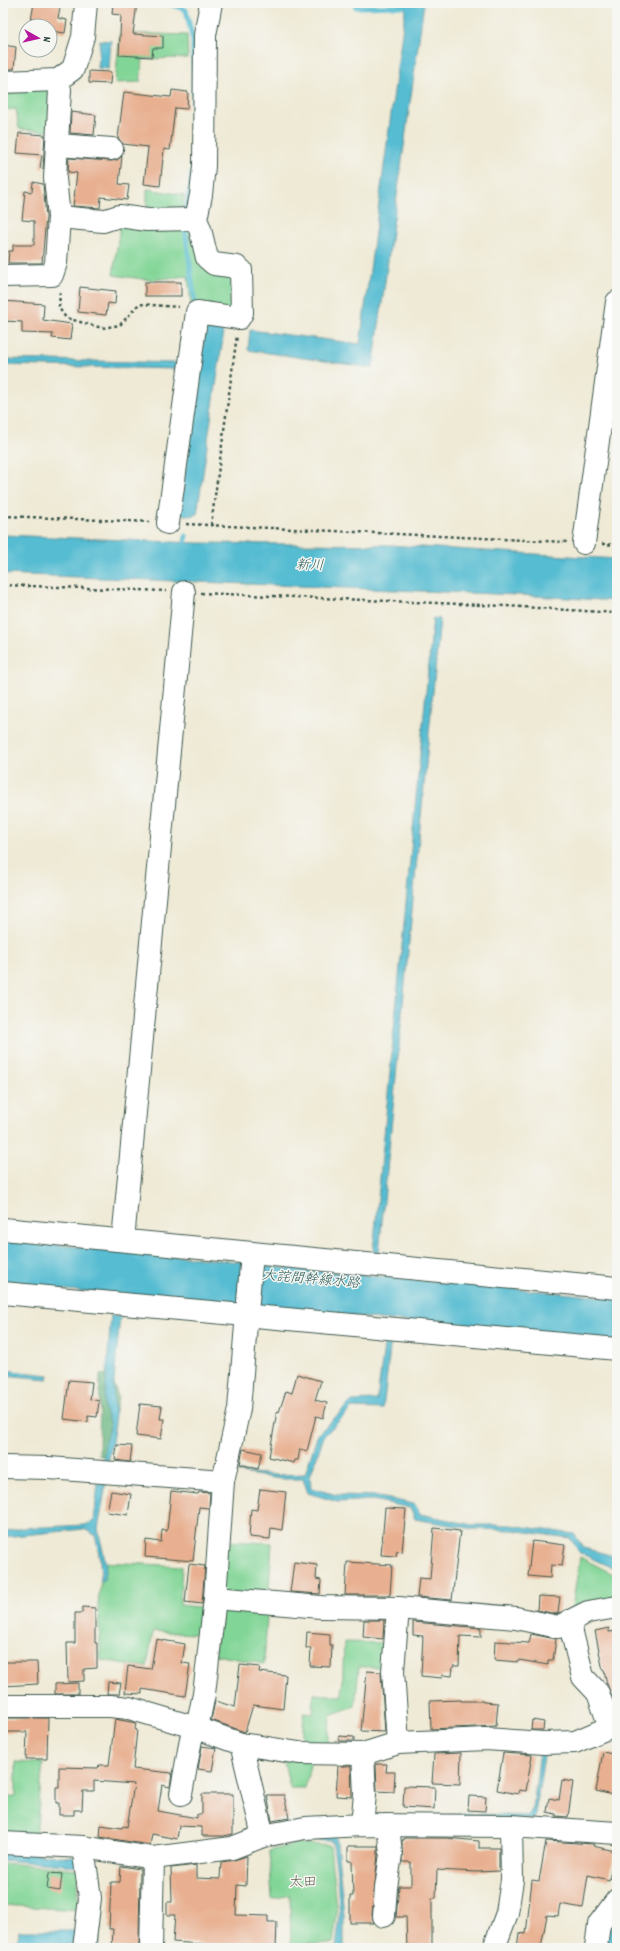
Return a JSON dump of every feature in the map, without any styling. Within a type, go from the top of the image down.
[{"type":"street","points":[[3,82],[58,80],[73,69],[83,37],[86,3]]},
{"type":"street","points":[[168,523],[197,312],[239,318],[242,313],[241,270],[237,267],[214,264],[207,258],[196,219],[201,195],[204,166],[205,35],[211,3]]},
{"type":"street","points":[[3,276],[52,275],[56,263],[59,217],[55,178],[60,90],[58,80]]},
{"type":"street","points":[[58,145],[112,149]]},
{"type":"street","points":[[59,217],[102,221],[119,216],[147,220],[196,219]]},
{"type":"street","points":[[584,543],[617,302]]},
{"type":"street","points":[[123,1240],[184,592]]},
{"type":"street","points":[[3,1229],[617,1288]]},
{"type":"street","points":[[181,1794],[191,1739],[197,1728],[204,1694],[215,1598],[223,1481],[239,1409],[252,1253]]},
{"type":"street","points":[[3,1293],[249,1295],[617,1349]]},
{"type":"street","points":[[3,1467],[49,1468],[223,1481]]},
{"type":"street","points":[[215,1598],[322,1607],[398,1608],[516,1618],[558,1627],[588,1612],[617,1607]]},
{"type":"street","points":[[398,1608],[393,1670],[398,1743]]},
{"type":"street","points":[[3,1706],[110,1706],[128,1708],[197,1728],[241,1744],[299,1753],[363,1754],[398,1743],[486,1739],[544,1743],[575,1742],[613,1728],[598,1693],[583,1677],[569,1622]]},
{"type":"street","points":[[241,1744],[263,1836]]},
{"type":"street","points":[[362,1825],[365,1794],[363,1754]]},
{"type":"street","points":[[3,1843],[85,1858],[152,1858],[232,1848],[263,1836],[305,1828],[362,1825],[511,1826],[617,1833]]},
{"type":"street","points":[[384,1916],[391,1854],[388,1825]]},
{"type":"street","points":[[494,1948],[507,1912],[512,1880],[511,1826]]},
{"type":"street","points":[[84,1948],[90,1898],[85,1858]]},
{"type":"street","points":[[151,1948],[152,1858]]},
{"type":"street","points":[[596,1948],[599,1924],[617,1900]]},
{"type":"path","points":[[52,275],[61,282],[59,308],[66,318],[102,328],[120,326],[140,304],[176,306],[197,312]]},
{"type":"path","points":[[211,525],[239,318]]},
{"type":"path","points":[[3,516],[584,543]]},
{"type":"path","points":[[3,585],[506,606],[617,613]]},
{"type":"green space","points":[[120,33],[187,35],[188,58],[143,59],[140,82],[115,83]]},
{"type":"green space","points":[[53,86],[53,132],[19,129],[16,109],[3,110],[3,89]]},
{"type":"green space","points":[[147,189],[184,195],[181,224],[194,229],[236,274],[236,312],[191,306],[188,276],[150,280],[113,275],[121,220],[147,224]]},
{"type":"green space","points":[[111,1374],[118,1397],[105,1458],[99,1455],[100,1375]]},
{"type":"green space","points":[[224,1541],[272,1543],[264,1664],[215,1655]]},
{"type":"green space","points":[[580,1557],[617,1576],[617,1602],[571,1614]]},
{"type":"green space","points":[[103,1562],[182,1566],[180,1605],[208,1608],[206,1635],[153,1631],[147,1667],[101,1660],[98,1604]]},
{"type":"green space","points":[[344,1642],[389,1643],[389,1667],[359,1667],[355,1706],[330,1715],[327,1749],[313,1752],[305,1788],[290,1788],[282,1753],[301,1757],[304,1713],[313,1714],[314,1694],[342,1696]]},
{"type":"green space","points":[[16,1762],[43,1763],[36,1834],[3,1833],[3,1797],[16,1796]]},
{"type":"green space","points":[[297,1843],[330,1846],[337,1916],[333,1943],[291,1945],[290,1895],[272,1899],[269,1851]]},
{"type":"green space","points":[[3,1863],[78,1869],[78,1910],[3,1905]]},
{"type":"water","points":[[406,3],[424,3],[373,368],[248,350],[250,330],[360,344]]},
{"type":"water","points":[[100,40],[111,41],[109,69],[98,68]]},
{"type":"water","points":[[206,325],[222,327],[223,338],[197,514],[189,516],[179,513]]},
{"type":"water","points":[[3,359],[179,363],[177,369],[3,365]]},
{"type":"water","name":"新川","points":[[3,535],[198,543],[388,545],[617,559],[617,601],[518,595],[3,574]]},
{"type":"water","points":[[433,618],[440,619],[379,1253],[373,1252]]},
{"type":"water","name":"大詫間幹線水路","points":[[3,1240],[241,1262],[261,1266],[617,1298],[617,1341],[3,1284]]},
{"type":"water","points":[[111,1315],[120,1316],[113,1392],[115,1424],[108,1464],[103,1466],[105,1442],[110,1427],[104,1407]]},
{"type":"water","points":[[385,1338],[391,1339],[383,1409],[352,1408],[324,1436],[310,1476],[311,1488],[337,1495],[374,1496],[414,1504],[420,1514],[473,1525],[510,1525],[574,1534],[584,1548],[617,1557],[617,1570],[580,1553],[570,1538],[512,1530],[474,1529],[415,1519],[410,1508],[373,1500],[338,1502],[308,1493],[303,1479],[281,1479],[235,1472],[278,1475],[305,1474],[318,1434],[352,1401],[377,1400]]},
{"type":"water","points":[[3,1370],[49,1375],[48,1379],[3,1375]]},
{"type":"water","points":[[98,1483],[106,1484],[98,1529],[106,1565],[104,1580],[101,1582],[100,1559],[95,1535],[84,1529],[3,1537],[3,1532],[23,1528],[85,1525],[94,1521]]},
{"type":"water","points":[[545,1750],[534,1820],[435,1816],[465,1814],[528,1816],[533,1808],[540,1751]]},
{"type":"water","points":[[336,1834],[344,1915],[344,1948],[331,1948],[336,1947],[340,1916],[336,1865],[332,1841],[299,1840],[271,1846],[271,1842]]},
{"type":"water","points":[[3,1851],[72,1857],[96,1863],[102,1907],[98,1948],[91,1948],[91,1867],[3,1860]]},
{"type":"water","points":[[617,1920],[617,1948],[605,1948],[607,1928],[612,1927]]},
{"type":"water","points":[[19,1931],[75,1931],[73,1945],[25,1942],[24,1948],[17,1948]]},
{"type":"building","points":[[34,3],[61,3],[58,18],[31,18]]},
{"type":"building","points":[[113,3],[137,3],[133,34],[163,36],[163,48],[153,48],[152,57],[119,55],[121,15],[112,14]]},
{"type":"building","points":[[58,18],[67,20],[65,33],[58,32]]},
{"type":"building","points":[[3,45],[16,47],[14,69],[3,69]]},
{"type":"building","points":[[89,71],[111,72],[110,84],[89,83]]},
{"type":"building","points":[[172,90],[188,92],[187,109],[175,108],[170,150],[164,149],[160,186],[144,184],[148,147],[123,144],[118,138],[124,92],[171,97]]},
{"type":"building","points":[[71,112],[96,115],[94,135],[70,133]]},
{"type":"building","points":[[19,133],[45,135],[43,169],[40,168],[42,155],[17,153]]},
{"type":"building","points":[[122,156],[119,184],[129,185],[127,200],[101,197],[100,208],[73,206],[77,173],[68,172],[69,158],[111,161],[117,160]]},
{"type":"building","points":[[33,182],[43,184],[46,217],[42,263],[8,263],[9,251],[13,251],[13,245],[34,245],[34,221],[22,220],[25,191],[32,192]]},
{"type":"building","points":[[145,282],[181,282],[181,296],[145,296]]},
{"type":"building","points":[[80,287],[116,291],[115,304],[108,303],[106,315],[78,312]]},
{"type":"building","points":[[3,301],[44,304],[43,320],[72,324],[70,340],[52,338],[53,334],[22,333],[22,322],[3,321]]},
{"type":"building","points":[[297,1374],[321,1381],[315,1400],[327,1403],[323,1418],[316,1416],[307,1451],[300,1449],[298,1460],[295,1460],[294,1463],[269,1457],[277,1411],[279,1412],[286,1391],[292,1393]]},
{"type":"building","points":[[69,1380],[92,1382],[90,1399],[99,1401],[97,1417],[88,1416],[88,1422],[64,1419]]},
{"type":"building","points":[[140,1404],[162,1406],[160,1419],[164,1419],[161,1439],[136,1436]]},
{"type":"building","points":[[117,1445],[132,1446],[130,1462],[115,1460]]},
{"type":"building","points":[[243,1449],[262,1453],[258,1469],[240,1464]]},
{"type":"building","points":[[260,1489],[286,1492],[282,1530],[271,1528],[270,1539],[249,1537],[251,1509],[257,1510]]},
{"type":"building","points":[[111,1491],[131,1494],[128,1515],[107,1512]]},
{"type":"building","points":[[171,1491],[198,1494],[199,1492],[210,1493],[209,1508],[199,1507],[193,1561],[145,1557],[146,1540],[161,1542],[162,1530],[167,1531]]},
{"type":"building","points":[[385,1508],[406,1509],[402,1552],[397,1551],[396,1556],[381,1555]]},
{"type":"building","points":[[434,1528],[460,1531],[452,1600],[417,1597],[419,1578],[430,1579]]},
{"type":"building","points":[[532,1541],[565,1545],[562,1566],[551,1565],[550,1578],[528,1576]]},
{"type":"building","points":[[294,1562],[317,1565],[316,1579],[321,1580],[320,1594],[290,1592]]},
{"type":"building","points":[[347,1562],[392,1565],[390,1595],[345,1595]]},
{"type":"building","points":[[189,1564],[205,1566],[202,1604],[185,1602]]},
{"type":"building","points":[[538,1596],[560,1597],[558,1613],[556,1614],[537,1610]]},
{"type":"building","points":[[83,1607],[95,1608],[97,1668],[84,1669],[84,1681],[68,1682],[67,1643],[75,1643],[75,1613],[82,1613]]},
{"type":"building","points":[[364,1620],[384,1620],[383,1639],[363,1637]]},
{"type":"building","points":[[413,1622],[481,1628],[481,1637],[460,1636],[459,1666],[453,1666],[452,1676],[442,1675],[442,1678],[421,1676],[423,1636],[413,1635]]},
{"type":"building","points":[[609,1628],[609,1632],[617,1631],[617,1704],[615,1704],[607,1684],[604,1670],[603,1671],[595,1631]]},
{"type":"building","points":[[307,1632],[330,1634],[330,1645],[332,1645],[331,1667],[310,1666],[311,1648],[306,1648]]},
{"type":"building","points":[[531,1634],[556,1639],[553,1660],[548,1660],[548,1665],[519,1660],[518,1662],[494,1660],[495,1641],[529,1643]]},
{"type":"building","points":[[156,1639],[185,1644],[182,1663],[190,1664],[185,1696],[142,1689],[142,1694],[125,1693],[128,1666],[151,1669]]},
{"type":"building","points":[[3,1662],[37,1662],[38,1684],[3,1686]]},
{"type":"building","points":[[240,1665],[260,1667],[259,1672],[286,1675],[283,1709],[253,1705],[245,1732],[211,1720],[215,1701],[235,1707]]},
{"type":"building","points":[[367,1671],[381,1672],[385,1732],[361,1731]]},
{"type":"building","points":[[108,1682],[121,1683],[119,1694],[107,1694]]},
{"type":"building","points":[[78,1683],[78,1694],[55,1694],[55,1684]]},
{"type":"building","points":[[461,1700],[498,1703],[496,1726],[431,1729],[430,1701]]},
{"type":"building","points":[[3,1718],[48,1718],[47,1759],[26,1759],[27,1732],[3,1732]]},
{"type":"building","points":[[115,1719],[136,1723],[135,1729],[137,1730],[133,1769],[172,1773],[170,1787],[162,1785],[158,1811],[197,1818],[197,1814],[202,1814],[202,1794],[233,1794],[233,1834],[224,1836],[202,1836],[202,1827],[179,1826],[177,1839],[152,1834],[150,1845],[100,1837],[101,1825],[122,1828],[123,1826],[127,1827],[134,1784],[94,1781],[94,1791],[83,1791],[82,1810],[74,1810],[74,1815],[59,1815],[59,1803],[56,1803],[56,1787],[59,1787],[59,1767],[98,1768],[99,1765],[109,1765]]},
{"type":"building","points":[[532,1720],[544,1722],[543,1730],[531,1730]]},
{"type":"building","points":[[339,1736],[354,1737],[354,1741],[339,1741]]},
{"type":"building","points":[[202,1746],[216,1748],[212,1771],[198,1769]]},
{"type":"building","points":[[603,1752],[617,1755],[617,1796],[596,1791]]},
{"type":"building","points":[[461,1753],[460,1784],[432,1783],[434,1754]]},
{"type":"building","points":[[503,1753],[532,1755],[526,1791],[519,1790],[518,1794],[497,1790]]},
{"type":"building","points":[[376,1764],[387,1764],[386,1772],[395,1772],[394,1792],[377,1791]]},
{"type":"building","points":[[338,1766],[351,1766],[352,1797],[336,1796]]},
{"type":"building","points":[[562,1780],[573,1782],[568,1817],[556,1816],[556,1814],[547,1812],[549,1798],[559,1800]]},
{"type":"building","points":[[404,1786],[435,1787],[434,1809],[403,1807]]},
{"type":"building","points":[[267,1795],[284,1795],[289,1818],[272,1821]]},
{"type":"building","points":[[469,1796],[486,1797],[485,1811],[468,1810]]},
{"type":"building","points":[[404,1838],[447,1838],[479,1841],[479,1848],[499,1848],[499,1871],[477,1872],[437,1870],[436,1898],[432,1898],[432,1948],[407,1948],[406,1917],[396,1917],[399,1886],[411,1886],[411,1862],[402,1862],[402,1840],[404,1840]]},
{"type":"building","points":[[546,1841],[594,1844],[593,1846],[615,1851],[609,1880],[588,1875],[583,1908],[560,1904],[558,1916],[547,1915],[541,1948],[517,1948],[519,1933],[526,1934],[532,1880],[539,1881]]},
{"type":"building","points":[[348,1846],[378,1846],[372,1915],[374,1923],[350,1923],[350,1896],[353,1896],[352,1861],[348,1861]]},
{"type":"building","points":[[247,1856],[246,1886],[237,1885],[236,1915],[268,1916],[268,1922],[277,1922],[276,1948],[214,1948],[215,1945],[173,1942],[175,1915],[167,1915],[167,1902],[172,1902],[171,1868],[196,1865],[196,1878],[220,1879],[221,1862]]},
{"type":"building","points":[[121,1866],[140,1869],[139,1948],[112,1948],[113,1929],[109,1929],[111,1882],[120,1882]]},
{"type":"building","points":[[49,1873],[62,1874],[60,1891],[47,1889]]},
{"type":"waterway","points":[[167,3],[186,10],[193,41],[194,106]]},
{"type":"waterway","points":[[356,3],[356,7],[406,6]]},
{"type":"waterway","points":[[186,211],[193,171]]},
{"type":"waterway","points":[[185,228],[195,303]]},
{"type":"waterway","points":[[184,549],[186,536]]},
{"type":"district","name":"太田","points":[[303,1881]]}]
